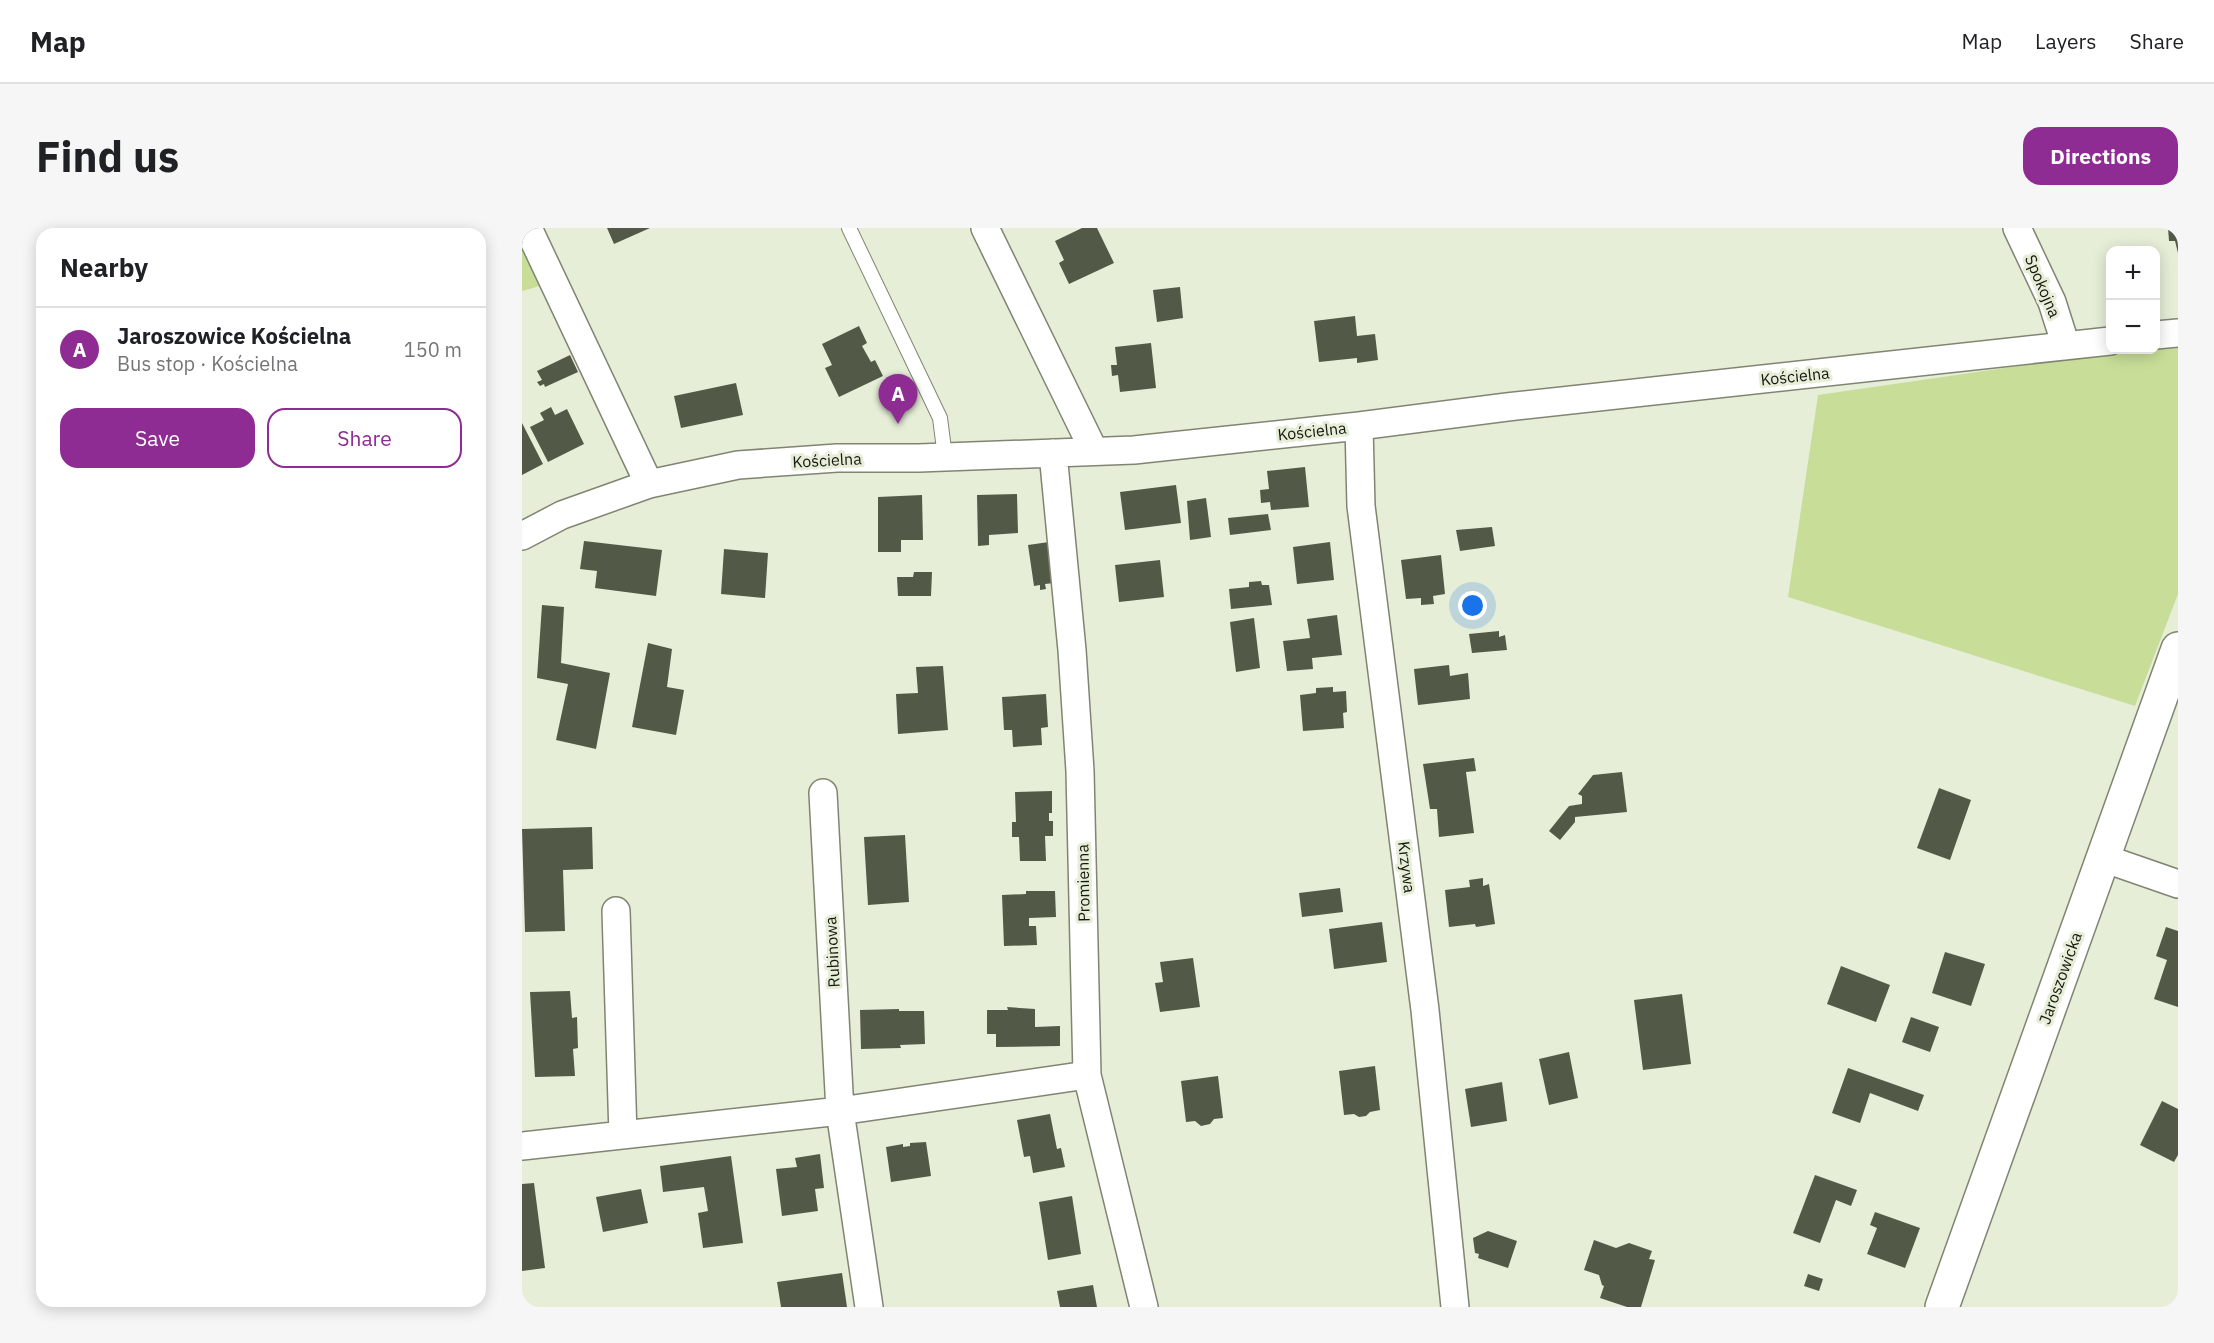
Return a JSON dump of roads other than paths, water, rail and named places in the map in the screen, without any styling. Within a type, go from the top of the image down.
[{"type":"street","points":[[528,228],[649,484]]},
{"type":"street","points":[[985,228],[1094,451]]},
{"type":"street","name":"Spokojna","points":[[2017,228],[2052,302],[2066,346]]},
{"type":"street","points":[[2160,335],[2178,333]]},
{"type":"street","name":"Kościelna","points":[[522,536],[562,515],[649,484],[738,465],[837,458],[945,457],[1134,450],[2106,341]]},
{"type":"street","name":"Krzywa","points":[[1359,426],[1361,506],[1425,1010],[1455,1307]]},
{"type":"street","name":"Promienna","points":[[1053,453],[1072,650],[1080,771],[1087,1075],[1144,1307]]},
{"type":"street","name":"Jaroszowicka","points":[[1942,1307],[2178,649]]},
{"type":"street","name":"Rubinowa","points":[[823,793],[840,1111],[869,1307]]},
{"type":"street","points":[[2103,858],[2178,884]]},
{"type":"street","points":[[616,911],[622,1135]]},
{"type":"street","points":[[522,1146],[840,1111],[1087,1075]]},
{"type":"lane","points":[[849,228],[940,418],[945,457]]},
{"type":"place","name":"Jaroszowice Kościelna","points":[[898,424]]}]
